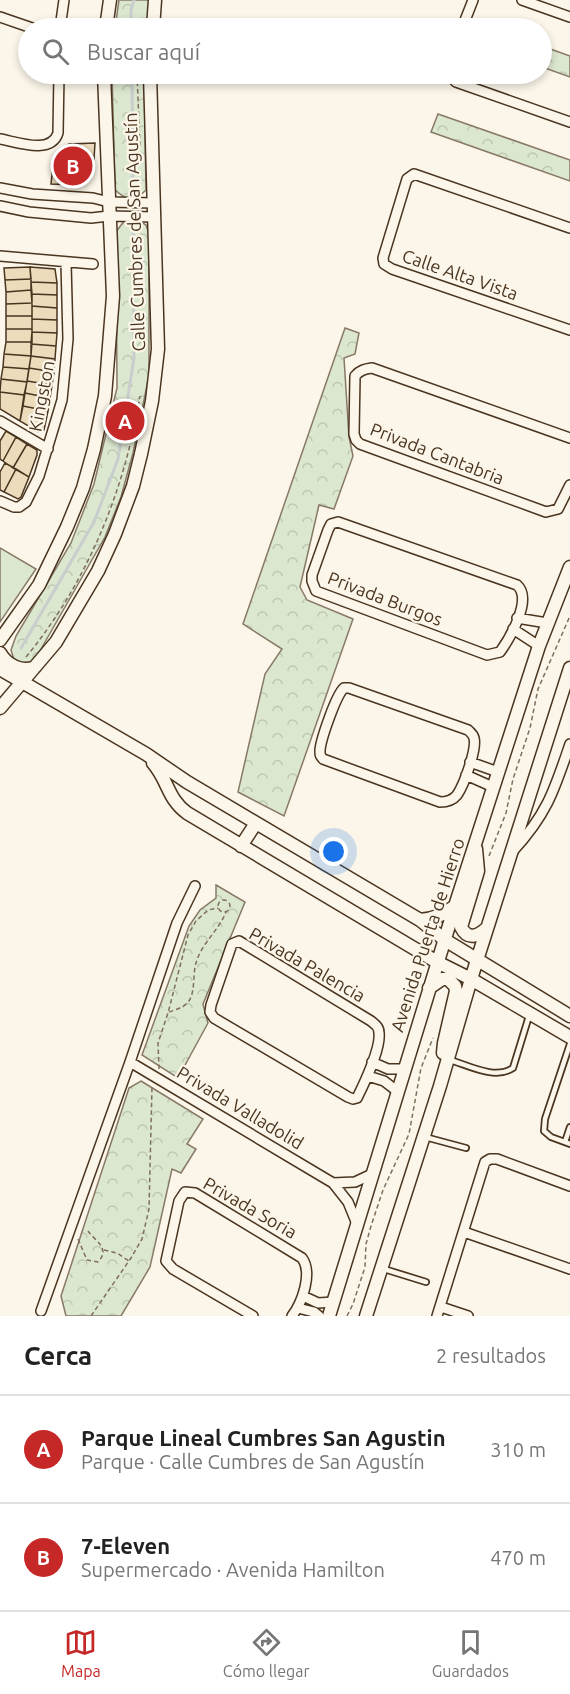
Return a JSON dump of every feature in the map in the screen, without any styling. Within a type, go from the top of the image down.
[{"type":"street","points":[[61,18],[64,0]]},
{"type":"street","points":[[107,18],[110,0]]},
{"type":"street","points":[[154,18],[155,0]]},
{"type":"street","points":[[466,18],[473,0]]},
{"type":"street","points":[[522,0],[570,17]]},
{"type":"street","points":[[0,17],[18,23]]},
{"type":"street","points":[[0,139],[40,145],[57,138],[59,84]]},
{"type":"street","name":"Calle Cumbres de San Agustín","points":[[0,640],[44,575],[75,507],[94,449],[105,396],[112,296],[104,84]]},
{"type":"street","name":"Calle Cumbres de San Agustín","points":[[0,708],[56,642],[98,571],[133,486],[152,401],[158,349],[150,84]]},
{"type":"street","points":[[462,84],[570,122]]},
{"type":"street","name":"Calle Alta Vista","points":[[570,228],[414,174],[407,179],[382,258],[384,264],[392,269],[570,330]]},
{"type":"street","points":[[0,188],[32,194],[154,204]]},
{"type":"street","points":[[0,206],[29,212],[91,218],[155,217]]},
{"type":"street","points":[[0,256],[93,264]]},
{"type":"street","name":"Kingston","points":[[0,501],[14,507],[19,507],[26,502],[39,476],[62,400],[68,339],[66,263]]},
{"type":"street","name":"Privada Cantabria","points":[[570,438],[372,368],[364,369],[355,376],[354,434],[360,444],[546,512],[558,509],[570,487]]},
{"type":"street","points":[[0,421],[48,448]]},
{"type":"street","name":"Privada Burgos","points":[[338,522],[517,585],[523,593],[523,600],[517,618],[500,652],[487,655],[319,594],[313,587],[312,575],[328,530],[331,524],[338,522]]},
{"type":"street","name":"Avenida Puerta de Hierro","points":[[329,1316],[437,962],[498,772],[547,623],[570,567]]},
{"type":"street","points":[[517,618],[547,623]]},
{"type":"street","points":[[513,629],[539,646]]},
{"type":"street","points":[[0,653],[5,660],[20,669],[35,667]]},
{"type":"street","points":[[0,669],[146,754],[188,782],[420,920],[445,940],[570,1016]]},
{"type":"street","points":[[366,1316],[509,855],[569,674]]},
{"type":"street","points":[[344,688],[349,688],[468,730],[473,737],[474,746],[470,762],[458,794],[445,802],[323,759],[321,746],[337,696],[344,688]]},
{"type":"street","points":[[509,855],[533,829],[543,813],[553,794],[570,744]]},
{"type":"street","points":[[146,754],[166,781],[172,801],[178,807],[437,962],[471,979],[570,1037]]},
{"type":"street","points":[[470,762],[498,772]]},
{"type":"street","points":[[466,775],[494,787]]},
{"type":"street","points":[[170,794],[179,783],[188,782]]},
{"type":"street","points":[[241,846],[256,823]]},
{"type":"street","points":[[475,845],[478,871],[461,927],[464,933],[471,936],[478,936],[488,928]]},
{"type":"street","points":[[41,1311],[177,923],[195,886]]},
{"type":"street","points":[[420,920],[439,916],[455,906]]},
{"type":"street","name":"Privada Palencia","points":[[239,941],[375,1024],[380,1036],[372,1062],[357,1098],[351,1099],[214,1018],[210,1012],[211,1005],[233,943],[239,941]]},
{"type":"street","points":[[429,988],[442,979],[448,979],[455,986],[456,991],[444,1043],[446,1064]]},
{"type":"street","name":"Privada Valladolid","points":[[130,1062],[333,1183],[348,1202],[357,1224]]},
{"type":"street","points":[[372,1062],[388,1069],[404,1069]]},
{"type":"street","points":[[368,1076],[384,1081],[397,1091]]},
{"type":"street","points":[[468,1316],[439,1311],[485,1162],[498,1159],[570,1186]]},
{"type":"street","points":[[333,1183],[355,1182],[372,1174]]},
{"type":"street","name":"Privada Soria","points":[[253,1316],[172,1269],[166,1261],[179,1201],[185,1192],[195,1193],[302,1258],[306,1264],[303,1296],[295,1312]]},
{"type":"street","points":[[464,1232],[570,1269]]},
{"type":"street","points":[[303,1296],[318,1303],[334,1302]]},
{"type":"street","points":[[295,1312],[314,1312],[319,1316]]},
{"type":"lane","points":[[446,1064],[505,1073],[513,1068],[530,1013]]},
{"type":"lane","points":[[570,1044],[545,1119],[544,1131],[551,1137],[568,1143],[570,1127]]},
{"type":"lane","points":[[423,1137],[466,1148]]},
{"type":"lane","points":[[381,1268],[426,1282]]},
{"type":"path","points":[[168,1013],[187,1004],[190,999],[196,961],[202,946],[230,908],[227,901],[222,900],[218,908]]},
{"type":"path","points":[[91,1316],[142,1239],[149,1209],[153,1083],[159,1059],[158,1043],[188,935],[196,921],[208,910],[218,908],[226,912]]},
{"type":"path","points":[[70,1229],[81,1242],[87,1260],[98,1262],[102,1258],[103,1250],[100,1242],[88,1231]]},
{"type":"path","points":[[103,1250],[117,1253],[129,1261]]},
{"type":"green space","points":[[119,0],[149,0],[148,18],[116,18]]},
{"type":"green space","points":[[552,50],[570,56],[570,77],[552,71]]},
{"type":"green space","points":[[112,84],[144,84],[146,190],[134,199],[128,199],[115,190]]},
{"type":"green space","points":[[438,114],[570,160],[570,181],[431,132]]},
{"type":"green space","points":[[138,220],[146,225],[149,234],[149,376],[121,497],[105,537],[33,663],[15,663],[11,650],[16,636],[71,543],[94,484],[117,388],[116,232],[124,221]]},
{"type":"green space","points":[[345,328],[359,333],[355,354],[344,358],[349,437],[353,456],[334,509],[319,505],[300,587],[307,600],[353,619],[284,816],[238,792],[265,674],[282,649],[243,624]]},
{"type":"green space","points":[[0,548],[36,569],[0,622]]},
{"type":"green space","points":[[216,885],[245,902],[203,1004],[208,1023],[178,1078],[142,1055],[189,926],[200,910],[216,898]]},
{"type":"green space","points":[[141,1081],[203,1119],[187,1144],[196,1149],[181,1173],[172,1169],[150,1267],[121,1316],[66,1316],[61,1296],[129,1088]]},
{"type":"building","points":[[95,143],[93,174],[83,185],[51,184],[54,157],[69,144]]},
{"type":"building","points":[[30,267],[55,269],[57,283],[31,282]]},
{"type":"building","points":[[30,267],[31,279],[5,280],[4,268]]},
{"type":"building","points":[[31,279],[31,290],[6,292],[5,280]]},
{"type":"building","points":[[31,282],[57,283],[57,295],[32,294]]},
{"type":"building","points":[[31,290],[32,303],[6,304],[6,292]]},
{"type":"building","points":[[32,294],[57,295],[57,308],[32,306]]},
{"type":"building","points":[[32,303],[32,316],[6,316],[6,304]]},
{"type":"building","points":[[32,306],[57,308],[57,320],[32,319]]},
{"type":"building","points":[[6,316],[32,316],[32,329],[6,329]]},
{"type":"building","points":[[32,319],[57,320],[57,333],[32,332]]},
{"type":"building","points":[[6,329],[32,329],[32,342],[6,342]]},
{"type":"building","points":[[32,332],[57,333],[56,346],[31,344]]},
{"type":"building","points":[[6,342],[32,342],[31,356],[4,354]]},
{"type":"building","points":[[31,344],[56,346],[55,359],[31,356]]},
{"type":"building","points":[[4,354],[31,356],[29,369],[3,367]]},
{"type":"building","points":[[31,356],[55,359],[54,372],[29,368]]},
{"type":"building","points":[[3,367],[29,369],[27,382],[1,379]]},
{"type":"building","points":[[29,368],[54,372],[52,385],[27,381]]},
{"type":"building","points":[[1,379],[27,382],[24,395],[0,392]]},
{"type":"building","points":[[27,381],[52,385],[50,398],[25,393]]},
{"type":"building","points":[[0,392],[24,395],[20,421],[0,409]]},
{"type":"building","points":[[25,393],[50,398],[48,411],[23,406]]},
{"type":"building","points":[[23,406],[48,411],[44,430],[38,432],[20,421]]},
{"type":"building","points":[[6,431],[16,437],[3,461],[0,459],[0,441]]},
{"type":"building","points":[[16,437],[27,444],[13,468],[3,461]]},
{"type":"building","points":[[27,444],[37,450],[29,477],[13,468]]},
{"type":"building","points":[[5,463],[16,469],[4,492],[0,490],[0,472]]},
{"type":"building","points":[[16,469],[29,477],[18,499],[4,492]]},
{"type":"waterway","points":[[131,18],[134,0]]},
{"type":"waterway","points":[[132,84],[133,196]]},
{"type":"waterway","points":[[21,648],[94,522],[118,459],[134,358],[133,219]]},
{"type":"place","name":"7-Eleven","points":[[73,166]]},
{"type":"place","name":"Parque Lineal Cumbres San Agustin","points":[[125,421]]}]
